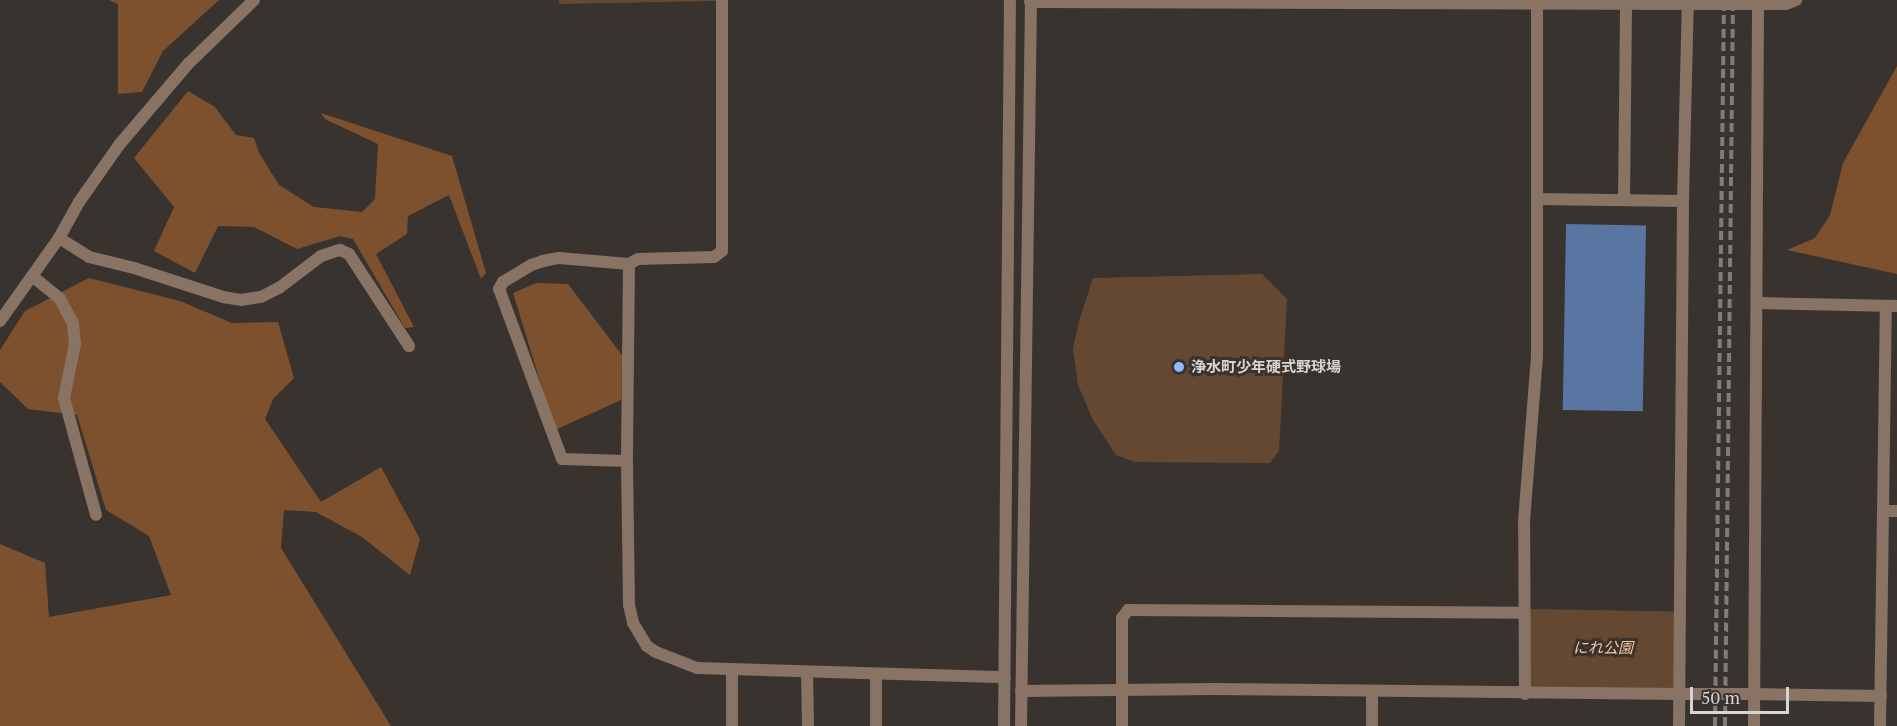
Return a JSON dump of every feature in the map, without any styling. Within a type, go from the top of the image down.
[{"type":"street","points":[[0,321],[59,238],[79,202],[126,136],[188,64],[254,0]]},
{"type":"street","points":[[627,461],[562,459],[500,288],[503,282],[531,265],[559,258],[630,264],[638,259],[714,257],[722,251],[722,0]]},
{"type":"street","points":[[1004,726],[1010,0]]},
{"type":"street","points":[[1021,726],[1030,1],[1537,2],[1626,6],[1687,2],[1786,4],[1796,0]]},
{"type":"street","points":[[1525,694],[1524,521],[1537,356],[1537,2]]},
{"type":"street","points":[[1679,726],[1683,201],[1687,2]]},
{"type":"street","points":[[1754,726],[1758,2]]},
{"type":"street","points":[[1624,200],[1626,6]]},
{"type":"street","points":[[1537,199],[1683,201]]},
{"type":"street","points":[[59,238],[89,257],[134,268],[223,297],[241,300],[261,297],[279,288],[321,256],[340,250],[349,254],[409,346]]},
{"type":"street","points":[[630,264],[627,461],[629,604],[637,633],[647,646],[687,666],[807,673],[1005,677]]},
{"type":"street","points":[[32,276],[60,298],[73,323],[75,344],[64,398],[96,515]]},
{"type":"street","points":[[1757,303],[1891,306],[1880,726]]},
{"type":"street","points":[[1884,511],[1897,511]]},
{"type":"street","points":[[1122,726],[1122,618],[1128,610],[1524,613]]},
{"type":"street","points":[[732,669],[732,726]]},
{"type":"street","points":[[807,673],[808,726]]},
{"type":"street","points":[[876,674],[876,726]]},
{"type":"street","points":[[1021,691],[1372,691],[1881,696]]},
{"type":"street","points":[[1372,691],[1372,726]]},
{"type":"green space","points":[[559,0],[716,0],[716,1],[559,4]]},
{"type":"green space","name":"浄水町少年硬式野球場","points":[[1262,274],[1287,299],[1279,451],[1270,463],[1135,462],[1116,455],[1093,420],[1078,385],[1073,349],[1079,321],[1093,278]]},
{"type":"green space","name":"にれ公園","points":[[1530,609],[1677,612],[1676,689],[1529,686]]},
{"type":"shaded area","points":[[109,0],[219,0],[163,51],[142,92],[118,94],[118,4]]},
{"type":"shaded area","points":[[1897,66],[1897,274],[1787,250],[1815,238],[1830,215],[1843,163]]},
{"type":"shaded area","points":[[188,91],[215,107],[236,135],[254,138],[259,153],[279,185],[314,207],[362,212],[375,199],[378,144],[325,119],[321,113],[452,156],[486,273],[481,279],[449,195],[408,216],[407,234],[376,254],[414,327],[405,328],[353,239],[340,236],[297,249],[254,227],[218,226],[195,273],[154,251],[174,207],[134,158]]},
{"type":"shaded area","points":[[89,278],[180,301],[232,323],[278,322],[294,378],[273,399],[265,419],[321,502],[381,467],[420,539],[410,575],[362,537],[316,512],[284,510],[281,548],[391,726],[0,726],[0,544],[45,563],[49,617],[171,595],[149,536],[106,510],[77,415],[28,409],[0,382],[0,350],[25,311]]},
{"type":"shaded area","points":[[536,283],[568,284],[622,355],[621,400],[555,430],[513,293]]},
{"type":"water","points":[[1566,224],[1646,225],[1643,411],[1563,410]]},
{"type":"railway","points":[[1715,726],[1724,0]]},
{"type":"railway","points":[[1725,726],[1733,0]]},
{"type":"place","name":"浄水町少年硬式野球場","points":[[1179,367]]}]
